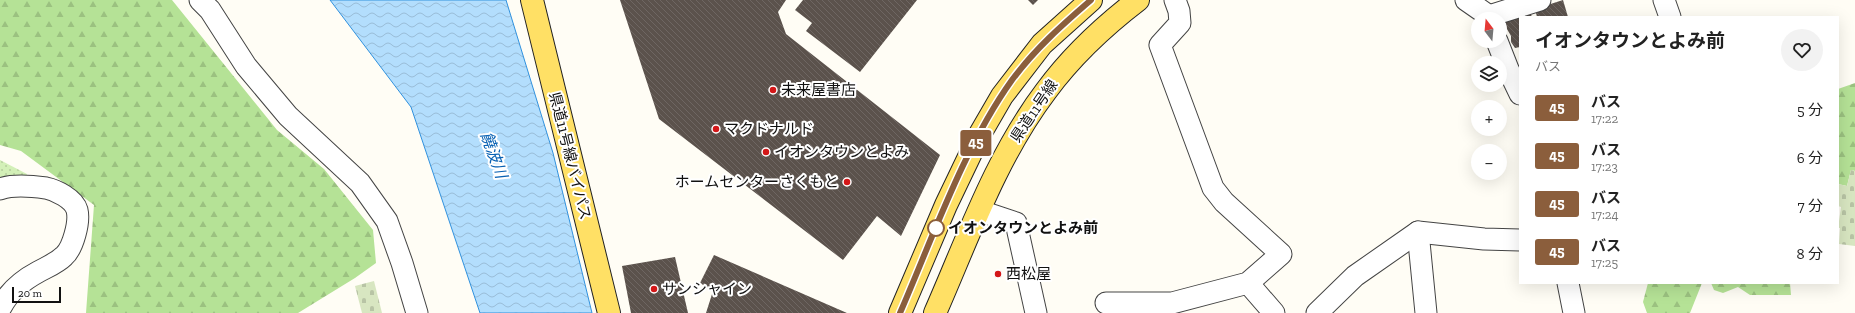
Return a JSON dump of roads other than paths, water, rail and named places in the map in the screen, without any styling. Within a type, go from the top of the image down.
[{"type":"main road","name":"県道11号線バイパス","points":[[532,0],[609,313]]},
{"type":"main road","points":[[900,313],[946,205],[980,134],[1002,96],[1042,44],[1091,0]]},
{"type":"main road","name":"県道11号線","points":[[936,313],[980,211],[1002,164],[1022,127],[1046,91],[1072,60],[1102,31],[1138,0]]},
{"type":"street","points":[[200,0],[210,10],[246,66],[288,116],[360,183],[387,220],[417,313]]},
{"type":"street","points":[[1106,303],[1172,303],[1248,283],[1281,254],[1224,202],[1213,188],[1160,45],[1180,23],[1179,11],[1175,0]]},
{"type":"street","points":[[1466,0],[1481,12]]},
{"type":"street","points":[[1506,12],[1540,0]]},
{"type":"street","points":[[1664,0],[1670,16]]},
{"type":"street","points":[[1500,48],[1519,92]]},
{"type":"street","points":[[0,189],[13,186],[27,186],[47,188],[56,191],[65,196],[77,209],[78,218],[73,243],[65,255],[19,284],[5,299],[0,307]]},
{"type":"street","points":[[980,211],[1016,223],[1036,313]]},
{"type":"street","points":[[1418,232],[1426,313]]},
{"type":"street","points":[[1317,313],[1355,276],[1418,232],[1484,239],[1519,240]]},
{"type":"street","points":[[1248,283],[1274,313]]},
{"type":"street","points":[[1568,284],[1574,313]]},
{"type":"water","name":"饒波川","points":[[330,0],[506,0],[553,153],[592,313],[480,313],[411,107]]},
{"type":"place","name":"未来屋書店","points":[[773,90]]},
{"type":"place","name":"マクドナルド","points":[[716,129]]},
{"type":"place","name":"イオンタウンとよみ","points":[[766,152]]},
{"type":"place","name":"ホームセンターさくもと","points":[[847,182]]},
{"type":"place","name":"イオンタウンとよみ前","points":[[936,228]]},
{"type":"place","name":"西松屋","points":[[998,274]]},
{"type":"place","name":"サンシャイン","points":[[654,289]]}]
